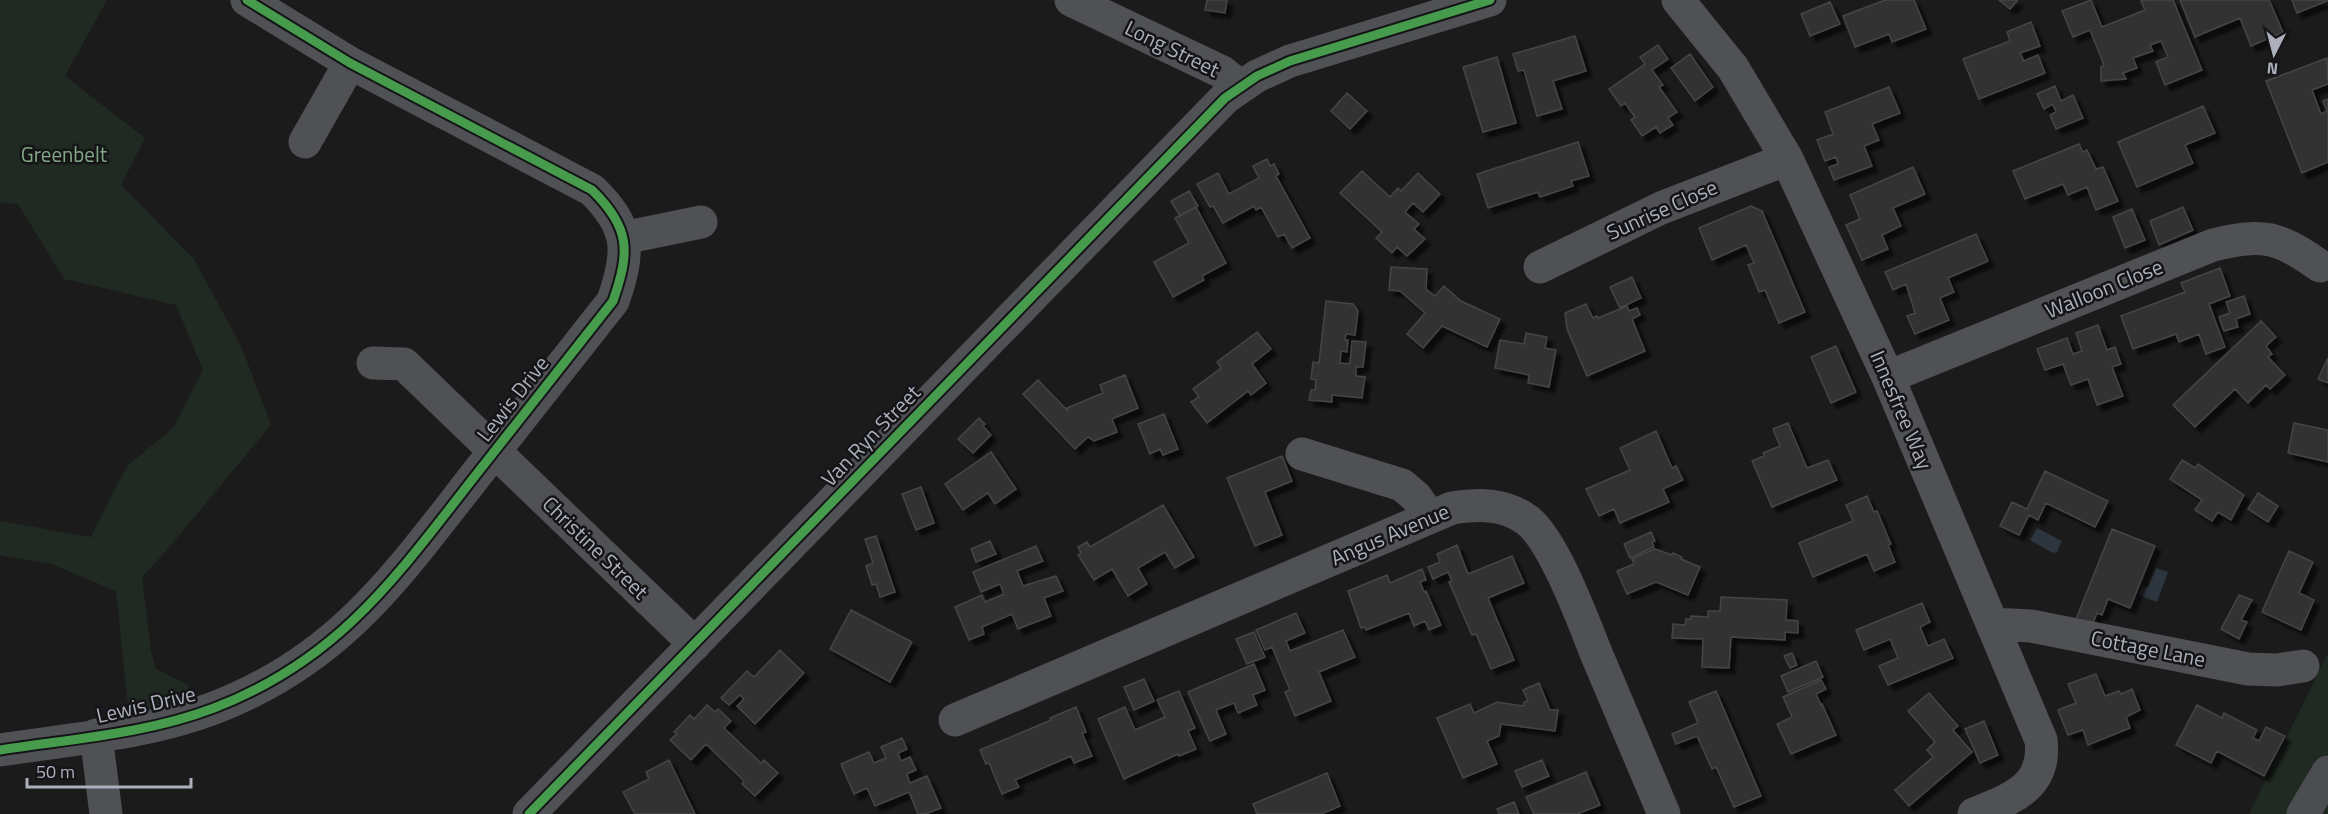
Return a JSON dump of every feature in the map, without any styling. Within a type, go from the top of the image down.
[{"type":"highway","points":[[2306,810],[2328,769]]},
{"type":"street","name":"Lewis Drive","points":[[0,750],[153,727],[213,708],[270,682],[314,654],[346,629],[389,585],[613,302],[625,252],[621,227],[608,206],[592,190],[350,63],[247,0]]},
{"type":"street","name":"Long Street","points":[[1071,0],[1222,72],[1240,86]]},
{"type":"street","name":"Van Ryn Street","points":[[529,814],[1202,120],[1240,86],[1274,67],[1306,55],[1490,0]]},
{"type":"street","name":"Innesfree Way","points":[[1678,0],[1733,68],[1787,159],[1888,377],[2038,732],[2042,749],[2035,777],[2023,791],[2014,797],[1974,814]]},
{"type":"street","points":[[305,142],[350,63]]},
{"type":"street","name":"Sunrise Close","points":[[1540,267],[1661,208],[1787,159]]},
{"type":"street","points":[[623,238],[702,222]]},
{"type":"street","name":"Walloon Close","points":[[1888,377],[2213,245],[2241,238],[2266,238],[2293,247],[2320,266]]},
{"type":"street","name":"Christine Street","points":[[373,363],[404,364],[695,644]]},
{"type":"street","points":[[1302,454],[1402,485],[1416,497],[1430,517]]},
{"type":"street","name":"Angus Avenue","points":[[955,720],[1430,517],[1452,508],[1477,504],[1501,508],[1526,519],[1540,532],[1572,596],[1664,814]]},
{"type":"street","name":"Cottage Lane","points":[[1992,624],[2031,626],[2248,669],[2277,670],[2303,666]]},
{"type":"street","points":[[96,735],[106,814]]},
{"type":"green space","name":"Greenbelt","points":[[0,0],[107,0],[65,76],[145,138],[121,185],[194,259],[242,348],[271,425],[142,577],[151,651],[156,669],[188,685],[193,704],[129,717],[116,591],[51,564],[0,555],[0,521],[91,537],[127,466],[174,427],[203,370],[176,305],[64,279],[18,204],[0,202]]},
{"type":"green space","points":[[2328,653],[2328,814],[2249,814],[2251,810]]},
{"type":"shaded area","points":[[2037,528],[2062,541],[2057,552],[2053,553],[2030,540]]},
{"type":"shaded area","points":[[2156,568],[2168,572],[2157,602],[2138,595],[2142,587],[2148,587]]},
{"type":"building","points":[[1207,0],[1227,0],[1225,13],[1205,10]]},
{"type":"building","points":[[1885,0],[1914,0],[1926,29],[1892,42],[1889,34],[1855,47],[1843,16]]},
{"type":"building","points":[[1999,0],[2018,0],[2010,9]]},
{"type":"building","points":[[2091,0],[2102,27],[2145,10],[2141,1],[2143,0],[2173,0],[2202,70],[2165,85],[2156,62],[2168,57],[2161,41],[2150,45],[2153,51],[2133,58],[2137,68],[2123,73],[2126,79],[2101,81],[2101,67],[2104,65],[2090,30],[2073,37],[2062,11]]},
{"type":"building","points":[[2180,0],[2269,0],[2283,32],[2251,46],[2240,18],[2195,37]]},
{"type":"building","points":[[2292,0],[2327,0],[2327,1],[2297,13]]},
{"type":"building","points":[[1830,2],[1840,24],[1810,36],[1801,14]]},
{"type":"building","points":[[2031,22],[2040,46],[2020,53],[2024,61],[2038,55],[2045,73],[1979,99],[1963,59],[2010,41],[2007,32]]},
{"type":"building","points":[[1575,36],[1586,71],[1553,81],[1562,109],[1537,116],[1524,70],[1518,71],[1513,54]]},
{"type":"building","points":[[1658,45],[1668,59],[1652,70],[1663,85],[1659,87],[1677,112],[1668,118],[1673,125],[1660,133],[1656,127],[1642,136],[1631,120],[1635,117],[1625,103],[1621,106],[1609,89],[1645,64],[1640,57]]},
{"type":"building","points":[[1690,54],[1713,87],[1695,101],[1671,68]]},
{"type":"building","points":[[1497,57],[1516,123],[1483,132],[1463,67]]},
{"type":"building","points":[[2327,58],[2328,84],[2312,90],[2321,114],[2327,111],[2323,101],[2328,99],[2328,162],[2302,173],[2266,81]]},
{"type":"building","points":[[2055,86],[2061,101],[2073,95],[2083,118],[2056,129],[2050,115],[2056,112],[2053,104],[2044,109],[2037,94]]},
{"type":"building","points":[[1889,87],[1900,113],[1872,124],[1879,140],[1864,146],[1872,166],[1834,180],[1829,167],[1838,164],[1836,157],[1825,161],[1817,140],[1833,134],[1825,112]]},
{"type":"building","points":[[1347,93],[1367,111],[1350,129],[1331,111]]},
{"type":"building","points":[[2203,106],[2215,133],[2185,145],[2193,163],[2137,187],[2118,142]]},
{"type":"building","points":[[1578,142],[1589,176],[1571,181],[1573,186],[1540,197],[1538,192],[1488,208],[1477,174]]},
{"type":"building","points":[[2079,144],[2083,152],[2087,150],[2096,169],[2103,167],[2118,201],[2096,210],[2087,187],[2068,195],[2063,184],[2025,199],[2013,171]]},
{"type":"building","points":[[1267,159],[1270,166],[1274,164],[1279,174],[1276,176],[1310,238],[1292,248],[1284,234],[1278,237],[1261,207],[1256,210],[1254,206],[1223,223],[1213,206],[1210,207],[1197,184],[1218,173],[1229,194],[1259,178],[1253,166]]},
{"type":"building","points":[[1913,167],[1925,194],[1893,208],[1901,226],[1882,235],[1888,249],[1862,260],[1846,225],[1860,219],[1850,195]]},
{"type":"building","points":[[1362,171],[1390,197],[1398,188],[1401,191],[1418,173],[1440,194],[1423,212],[1413,203],[1405,212],[1419,224],[1414,229],[1425,239],[1407,256],[1397,247],[1392,253],[1376,238],[1382,232],[1340,193]]},
{"type":"building","points":[[1189,191],[1198,206],[1180,216],[1171,201]]},
{"type":"building","points":[[1751,206],[1762,211],[1805,312],[1779,323],[1765,290],[1759,292],[1748,265],[1754,263],[1746,245],[1712,260],[1699,228]]},
{"type":"building","points":[[1196,207],[1226,263],[1202,276],[1204,280],[1173,297],[1154,262],[1189,243],[1175,218]]},
{"type":"building","points":[[2183,207],[2193,230],[2159,245],[2150,221]]},
{"type":"building","points":[[2132,209],[2145,240],[2125,248],[2113,217]]},
{"type":"building","points":[[1976,234],[1988,261],[1948,278],[1954,292],[1940,298],[1949,320],[1915,334],[1907,316],[1915,313],[1906,284],[1893,290],[1885,272]]},
{"type":"building","points":[[1391,267],[1427,269],[1426,289],[1435,296],[1444,286],[1461,301],[1500,319],[1487,347],[1442,326],[1423,348],[1407,334],[1425,313],[1400,291],[1389,290]]},
{"type":"building","points":[[2220,268],[2230,296],[2209,304],[2225,347],[2206,354],[2199,334],[2179,342],[2176,334],[2133,349],[2121,316],[2185,292],[2181,283]]},
{"type":"building","points":[[1632,277],[1641,298],[1620,308],[1610,287]]},
{"type":"building","points":[[2244,296],[2250,314],[2236,319],[2238,327],[2224,331],[2219,317],[2230,313],[2226,302]]},
{"type":"building","points":[[1326,301],[1353,304],[1358,311],[1355,335],[1346,334],[1347,352],[1341,351],[1340,363],[1350,364],[1352,341],[1366,342],[1363,367],[1356,367],[1356,376],[1365,377],[1362,398],[1332,395],[1332,402],[1309,400],[1311,390],[1315,390],[1316,380],[1311,379],[1313,362],[1319,363]]},
{"type":"building","points":[[1586,304],[1593,318],[1627,306],[1629,311],[1637,308],[1640,315],[1632,319],[1645,351],[1587,376],[1567,329],[1565,313]]},
{"type":"building","points":[[2261,321],[2276,337],[2266,346],[2272,354],[2268,357],[2285,375],[2270,389],[2266,385],[2248,403],[2235,389],[2195,427],[2173,405]]},
{"type":"building","points":[[2098,325],[2107,350],[2115,347],[2121,364],[2112,367],[2123,396],[2097,405],[2088,379],[2071,385],[2063,364],[2045,370],[2037,349],[2067,338],[2073,354],[2082,351],[2076,333]]},
{"type":"building","points":[[1257,332],[1271,349],[1252,364],[1266,383],[1251,395],[1248,391],[1207,423],[1191,402],[1199,397],[1193,389],[1221,368],[1217,362]]},
{"type":"building","points":[[1526,333],[1547,337],[1545,348],[1556,350],[1549,387],[1528,383],[1529,375],[1495,368],[1500,340],[1524,344]]},
{"type":"building","points":[[1836,346],[1856,392],[1831,403],[1811,357]]},
{"type":"building","points":[[2328,358],[2328,383],[2318,379]]},
{"type":"building","points":[[1125,375],[1138,408],[1112,419],[1117,432],[1094,441],[1088,437],[1075,449],[1023,394],[1038,380],[1068,411],[1067,408],[1103,393],[1100,385]]},
{"type":"building","points":[[1164,414],[1178,449],[1163,455],[1160,449],[1150,454],[1138,424]]},
{"type":"building","points":[[979,418],[991,435],[973,453],[958,439]]},
{"type":"building","points":[[1788,423],[1807,468],[1828,460],[1837,480],[1772,507],[1752,461],[1764,456],[1763,453],[1780,446],[1773,429]]},
{"type":"building","points":[[2294,423],[2328,430],[2328,462],[2288,453]]},
{"type":"building","points":[[1656,431],[1672,468],[1676,466],[1683,480],[1663,489],[1669,502],[1620,523],[1614,509],[1599,516],[1586,489],[1630,470],[1620,448]]},
{"type":"building","points":[[991,452],[1016,489],[995,504],[988,493],[963,510],[945,484]]},
{"type":"building","points":[[1282,456],[1292,481],[1265,492],[1282,535],[1255,546],[1227,478]]},
{"type":"building","points":[[2182,460],[2195,468],[2198,464],[2244,495],[2231,520],[2218,512],[2212,521],[2195,510],[2202,500],[2170,479]]},
{"type":"building","points":[[2045,471],[2108,501],[2095,527],[2046,503],[2038,520],[2029,515],[2019,535],[2000,526],[2012,502],[2027,509]]},
{"type":"building","points":[[921,487],[934,523],[916,530],[902,494]]},
{"type":"building","points":[[2258,493],[2278,506],[2268,522],[2248,509]]},
{"type":"building","points":[[1867,496],[1874,512],[1877,511],[1891,544],[1888,545],[1895,562],[1874,571],[1867,554],[1813,577],[1799,543],[1853,521],[1846,505]]},
{"type":"building","points":[[1163,505],[1194,557],[1175,568],[1165,552],[1138,568],[1147,584],[1128,596],[1112,569],[1094,580],[1078,555],[1081,553],[1078,547],[1087,542],[1090,547]]},
{"type":"building","points":[[2112,529],[2155,546],[2130,608],[2108,599],[2102,615],[2097,613],[2092,626],[2076,619]]},
{"type":"building","points":[[1651,532],[1655,541],[1652,542],[1654,547],[1630,558],[1624,544]]},
{"type":"building","points":[[876,536],[895,592],[880,597],[876,584],[872,585],[866,566],[873,563],[865,539]]},
{"type":"building","points":[[990,541],[996,554],[976,562],[971,549]]},
{"type":"building","points":[[1457,545],[1468,574],[1512,556],[1524,583],[1488,598],[1514,660],[1491,669],[1476,634],[1472,635],[1449,582],[1452,581],[1448,572],[1433,579],[1428,567],[1440,562],[1437,554]]},
{"type":"building","points":[[1036,546],[1043,561],[1017,571],[1023,586],[1056,576],[1063,591],[1044,598],[1051,616],[1018,629],[1012,614],[982,627],[984,634],[969,640],[955,607],[982,595],[985,602],[1004,594],[1000,584],[981,592],[973,572]]},
{"type":"building","points":[[1655,549],[1672,555],[1673,553],[1700,567],[1688,595],[1656,582],[1627,594],[1617,571],[1634,564],[1632,559]]},
{"type":"building","points":[[2289,551],[2313,562],[2299,593],[2314,600],[2301,630],[2262,612]]},
{"type":"building","points":[[1422,569],[1426,580],[1420,582],[1441,625],[1429,630],[1425,621],[1414,626],[1409,613],[1366,630],[1365,627],[1361,628],[1348,591],[1387,575],[1390,583]]},
{"type":"building","points":[[2239,595],[2252,600],[2241,620],[2247,622],[2239,639],[2221,629]]},
{"type":"building","points":[[1721,597],[1787,600],[1786,620],[1798,621],[1798,633],[1785,632],[1785,640],[1731,637],[1729,668],[1702,667],[1703,639],[1672,638],[1673,624],[1685,625],[1686,619],[1691,619],[1691,616],[1708,617],[1708,611],[1720,611]]},
{"type":"building","points":[[1922,603],[1930,622],[1920,627],[1928,646],[1944,639],[1953,658],[1888,685],[1879,666],[1898,658],[1890,639],[1864,650],[1856,630]]},
{"type":"building","points":[[851,610],[912,642],[890,682],[830,649]]},
{"type":"building","points":[[1296,613],[1305,633],[1286,641],[1290,651],[1343,630],[1355,657],[1319,672],[1331,701],[1295,716],[1285,692],[1290,690],[1272,647],[1265,650],[1256,630]]},
{"type":"building","points":[[1254,632],[1265,657],[1247,664],[1236,639]]},
{"type":"building","points":[[780,650],[804,673],[755,724],[737,706],[744,699],[740,695],[729,705],[721,698],[747,671],[754,677]]},
{"type":"building","points":[[1792,653],[1797,665],[1790,668],[1784,656]]},
{"type":"building","points":[[1816,661],[1823,677],[1788,692],[1781,676]]},
{"type":"building","points":[[1254,664],[1265,690],[1253,695],[1257,705],[1238,713],[1234,703],[1216,710],[1226,734],[1210,741],[1188,692]]},
{"type":"building","points":[[2096,674],[2105,696],[2119,691],[2121,694],[2132,689],[2140,710],[2126,717],[2130,728],[2088,745],[2083,730],[2068,735],[2058,710],[2076,703],[2068,684]]},
{"type":"building","points":[[1144,679],[1154,701],[1134,710],[1124,687]]},
{"type":"building","points":[[1821,680],[1826,689],[1816,694],[1836,735],[1791,754],[1777,724],[1792,717],[1783,697]]},
{"type":"building","points":[[1539,683],[1550,710],[1558,710],[1555,731],[1501,724],[1499,736],[1487,741],[1497,764],[1463,778],[1437,718],[1470,704],[1474,713],[1497,702],[1523,706],[1524,702],[1528,701],[1523,690]]},
{"type":"building","points":[[1179,691],[1195,728],[1188,731],[1196,749],[1179,756],[1178,754],[1124,779],[1098,719],[1125,707],[1135,730],[1165,717],[1157,700]]},
{"type":"building","points":[[1716,691],[1761,796],[1734,807],[1716,767],[1712,769],[1697,736],[1676,744],[1672,734],[1698,723],[1689,702]]},
{"type":"building","points":[[1929,693],[1958,726],[1953,730],[1972,752],[1909,806],[1895,790],[1933,757],[1927,750],[1935,742],[1908,711]]},
{"type":"building","points":[[707,705],[715,712],[718,709],[731,721],[724,728],[761,763],[764,760],[778,773],[755,796],[742,784],[744,781],[706,744],[691,760],[670,740],[677,734],[674,732],[690,715],[694,719]]},
{"type":"building","points":[[2197,705],[2222,718],[2224,713],[2257,730],[2253,738],[2259,741],[2266,727],[2285,736],[2264,776],[2217,751],[2211,763],[2176,745]]},
{"type":"building","points":[[1076,707],[1086,732],[1082,733],[1092,756],[1074,763],[1071,756],[1015,780],[1019,787],[1002,794],[989,763],[986,764],[980,750]]},
{"type":"building","points":[[1984,721],[1998,755],[1980,763],[1965,729]]},
{"type":"building","points":[[902,738],[907,749],[898,753],[901,761],[910,757],[916,770],[907,774],[910,783],[927,776],[941,808],[918,814],[909,792],[875,806],[867,788],[854,794],[841,764],[869,752],[874,763],[886,758],[881,747]]},
{"type":"building","points":[[669,760],[695,814],[635,814],[623,792],[649,779],[646,772]]},
{"type":"building","points":[[1542,760],[1549,776],[1522,787],[1515,771]]},
{"type":"building","points":[[1586,772],[1600,805],[1577,814],[1534,814],[1526,797]]},
{"type":"building","points":[[1327,773],[1340,806],[1321,814],[1257,814],[1253,804]]},
{"type":"building","points":[[1514,802],[1519,814],[1499,814],[1497,809]]},
{"type":"cycle path","points":[[0,750],[108,735],[188,717],[258,688],[296,666],[331,640],[362,612],[418,548],[613,301],[619,284],[624,241],[614,216],[592,190],[350,63],[247,0]]},
{"type":"cycle path","points":[[529,814],[1225,98],[1257,76],[1290,61],[1490,0]]}]
